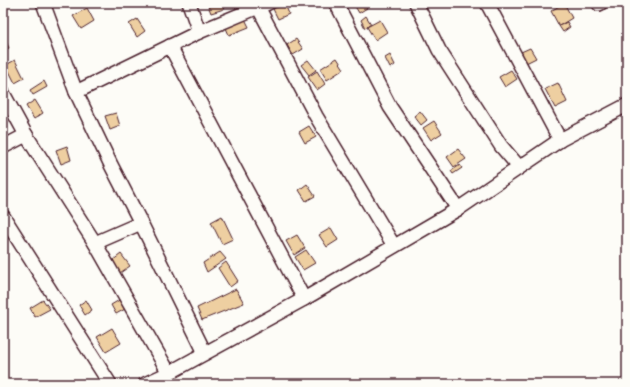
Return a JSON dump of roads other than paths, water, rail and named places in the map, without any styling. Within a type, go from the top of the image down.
[{"type":"street","points":[[43,3],[76,92],[205,353]]},
{"type":"street","points":[[189,3],[199,32]]},
{"type":"street","points":[[336,3],[390,108],[458,209]]},
{"type":"street","points":[[416,3],[439,50],[501,146],[518,167]]},
{"type":"street","points":[[487,3],[560,140]]},
{"type":"street","points":[[76,92],[199,32],[260,5],[316,116],[394,246]]},
{"type":"street","points":[[170,46],[304,299]]},
{"type":"street","points":[[3,93],[26,135],[95,243],[169,373]]},
{"type":"street","points":[[145,384],[169,373],[304,299],[458,209],[560,140],[627,105]]},
{"type":"street","points":[[3,146],[26,135]]},
{"type":"street","points":[[3,216],[110,384]]},
{"type":"street","points":[[95,243],[141,223]]}]
